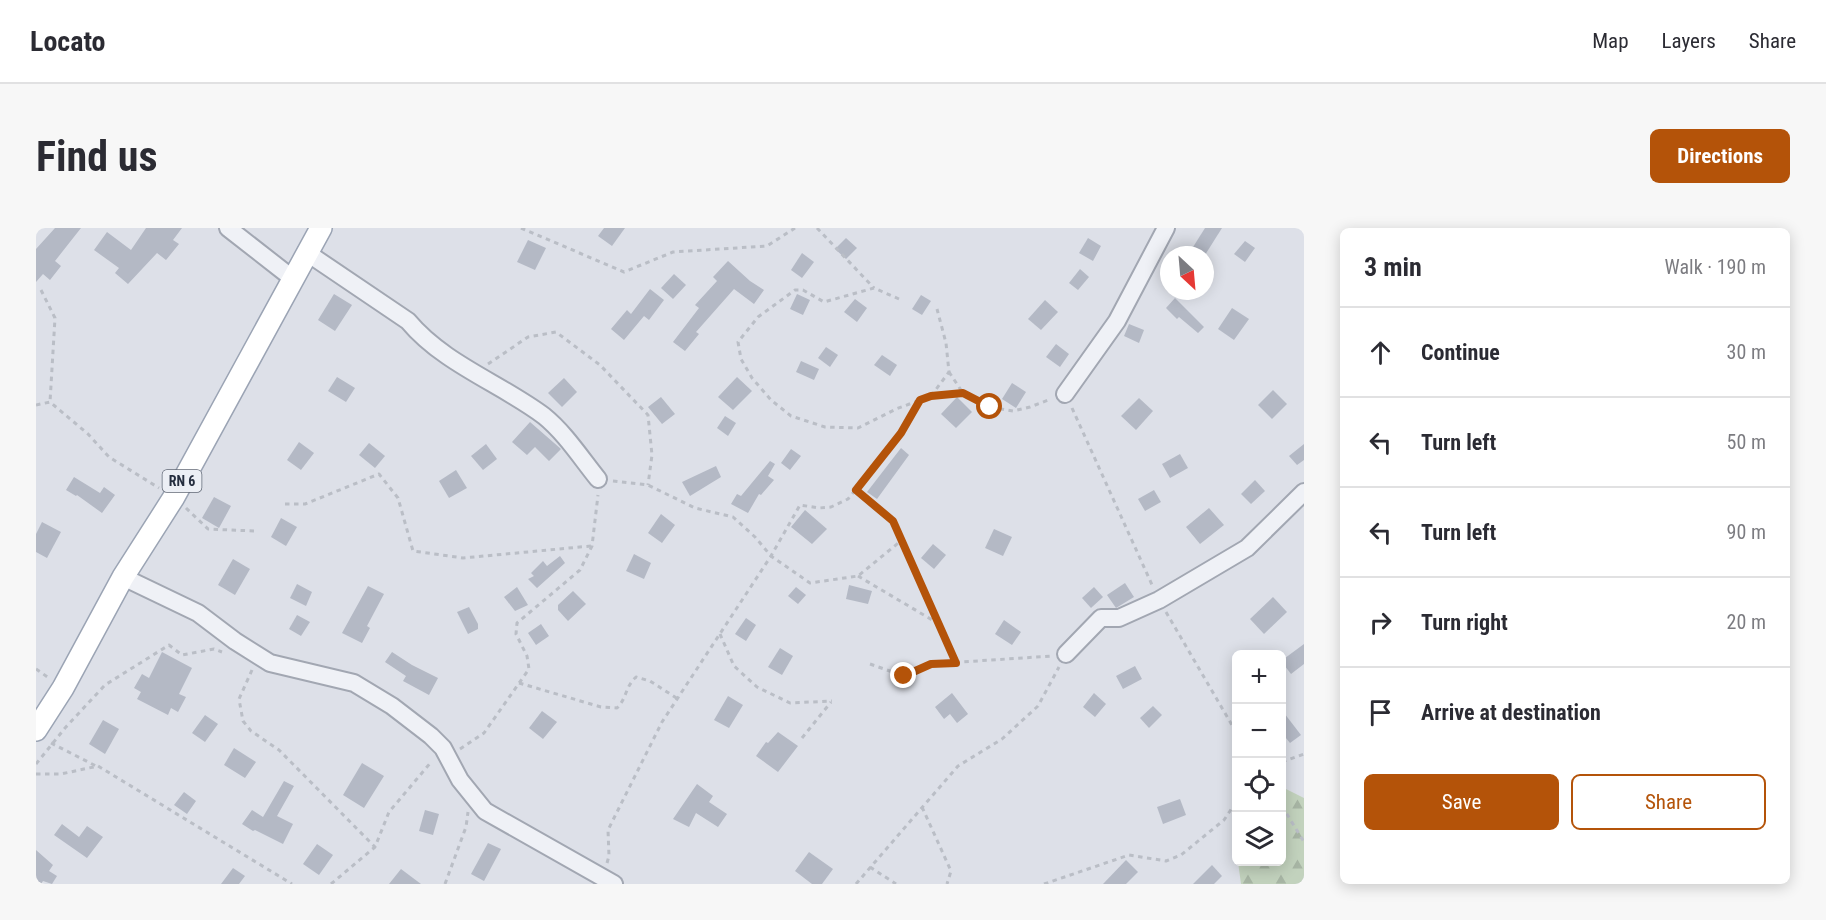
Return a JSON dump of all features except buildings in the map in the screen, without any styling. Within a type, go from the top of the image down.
[{"type":"main road","name":"RN 6","points":[[40,734],[123,577],[174,497],[321,228]]},
{"type":"street","points":[[228,228],[292,278]]},
{"type":"street","points":[[1065,393],[1117,321],[1166,228]]},
{"type":"street","points":[[306,252],[408,321],[419,334],[441,352],[521,400],[546,418],[598,479]]},
{"type":"street","points":[[1066,654],[1101,618],[1119,618],[1159,600],[1246,548],[1304,492]]},
{"type":"street","points":[[123,577],[198,613],[235,641],[270,663],[354,683],[392,706],[431,736],[446,752],[459,780],[485,811],[608,881]]},
{"type":"path","points":[[521,228],[624,272],[673,252],[767,246],[795,228]]},
{"type":"path","points":[[817,228],[874,288],[899,299]]},
{"type":"path","points":[[874,288],[824,302],[803,290],[795,290],[758,317],[738,342],[741,359],[752,378],[771,400],[790,416],[825,427],[858,428],[896,409],[931,396],[963,393]]},
{"type":"path","points":[[42,290],[55,318],[50,402]]},
{"type":"path","points":[[937,309],[946,343],[949,372],[963,393],[990,407],[1013,411],[1065,393],[1159,600],[1232,725]]},
{"type":"path","points":[[474,373],[528,337],[556,332],[600,365],[648,415],[652,455],[648,485]]},
{"type":"path","points":[[931,396],[949,372]]},
{"type":"path","points":[[608,881],[608,830],[663,722],[771,556],[800,505],[831,507],[848,500],[901,433],[920,400]]},
{"type":"path","points":[[50,402],[88,434],[109,457],[174,497],[208,529],[254,531]]},
{"type":"path","points":[[36,405],[50,402]]},
{"type":"path","points":[[285,504],[305,504],[379,474],[398,498],[412,550],[463,558],[592,546]]},
{"type":"path","points":[[331,884],[375,847],[389,812],[446,752],[484,733],[529,669],[527,656],[516,634],[517,623],[580,570],[592,546],[598,479],[648,485],[695,508],[733,517],[771,556],[810,583],[858,576],[902,540]]},
{"type":"path","points":[[856,490],[893,521],[956,663]]},
{"type":"path","points":[[858,576],[939,624]]},
{"type":"path","points":[[720,634],[734,666],[757,687],[790,703],[832,701],[802,738]]},
{"type":"path","points":[[36,764],[105,685],[169,645],[182,655],[214,649],[224,653]]},
{"type":"path","points":[[870,664],[904,676],[931,664],[1066,654]]},
{"type":"path","points":[[856,884],[958,766],[1002,739],[1038,706],[1066,654]]},
{"type":"path","points":[[270,663],[256,662],[239,699],[243,721],[251,731],[279,750],[375,847]]},
{"type":"path","points":[[519,683],[601,707],[617,708],[624,701],[628,684],[636,677],[650,681],[678,699]]},
{"type":"path","points":[[40,734],[52,744],[98,766],[292,884]]},
{"type":"path","points":[[1286,760],[1304,754]]},
{"type":"path","points":[[36,774],[61,774],[98,766]]},
{"type":"path","points":[[445,884],[466,827],[470,793]]},
{"type":"path","points":[[922,807],[951,872],[947,884]]},
{"type":"path","points":[[1044,884],[1129,855],[1166,861],[1181,855],[1224,820],[1232,808]]},
{"type":"path","points":[[1285,812],[1304,842]]},
{"type":"path","points":[[870,867],[896,884]]},
{"type":"green space","points":[[1286,789],[1304,798],[1304,884],[1241,884],[1239,866],[1286,866]]},
{"type":"route","points":[[904,676],[931,664],[956,663],[893,521],[856,490],[901,433],[920,400],[931,396],[963,393],[990,407]]}]
